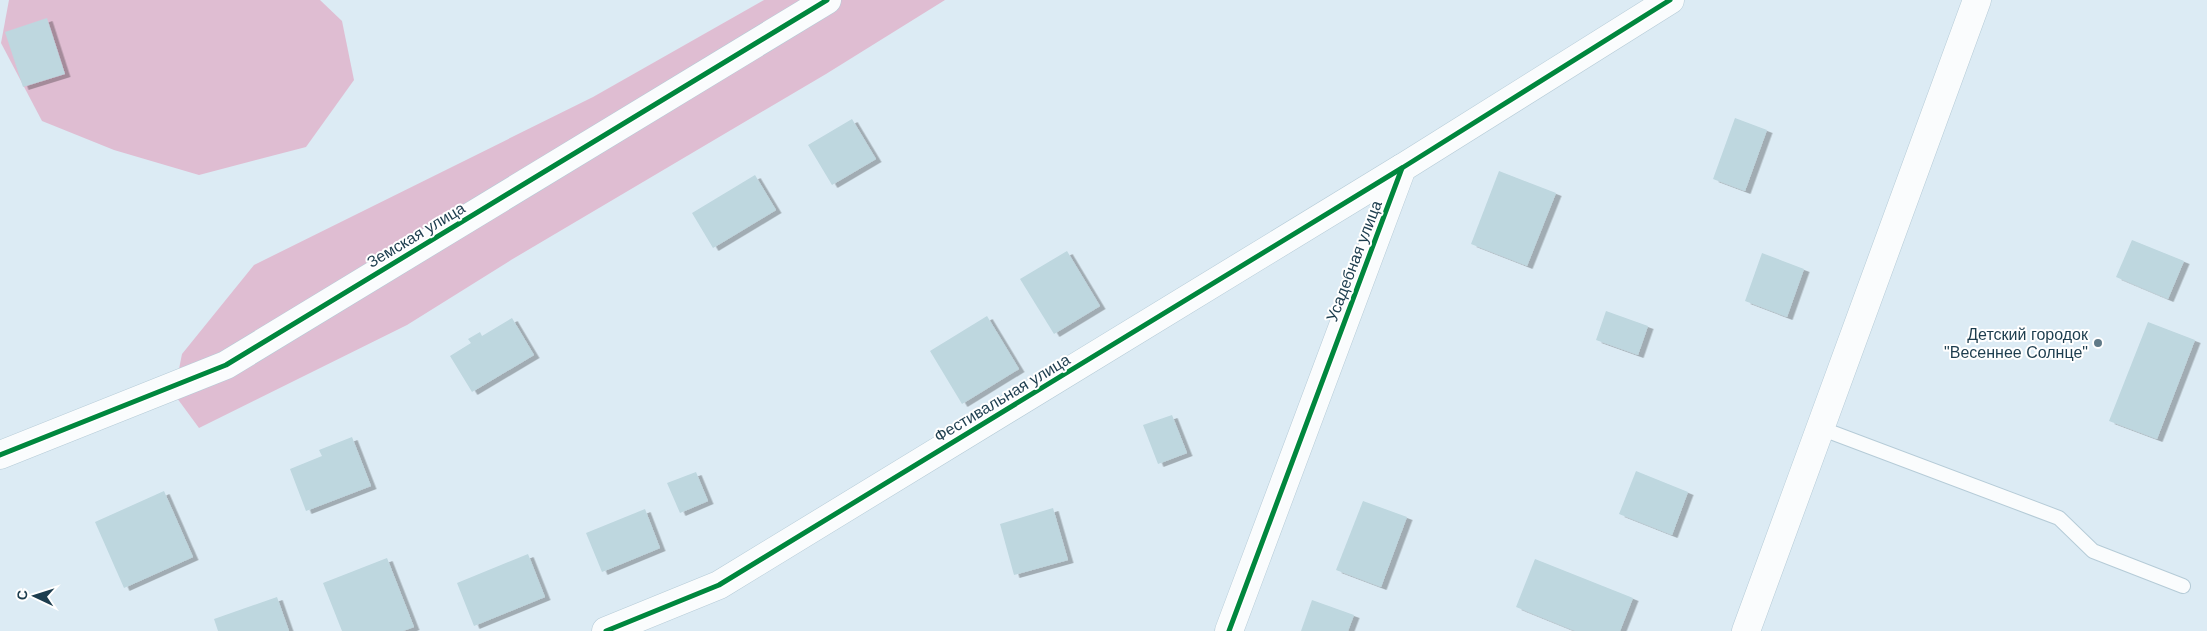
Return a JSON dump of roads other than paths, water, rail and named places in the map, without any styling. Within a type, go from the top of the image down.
[{"type":"street","name":"Земская улица","points":[[0,455],[226,365],[827,0]]},
{"type":"street","points":[[1402,168],[1670,0]]},
{"type":"street","points":[[1746,631],[1977,0]]},
{"type":"street","name":"Фестивальная улица","points":[[606,631],[719,585],[1402,168]]},
{"type":"street","name":"Усадебная улица","points":[[1229,631],[1402,168]]},
{"type":"lane","points":[[1820,428],[2059,518],[2093,552],[2183,586]]},
{"type":"place","name":"Детский городок \"Весеннее Солнце\"","points":[[2098,343]]}]
